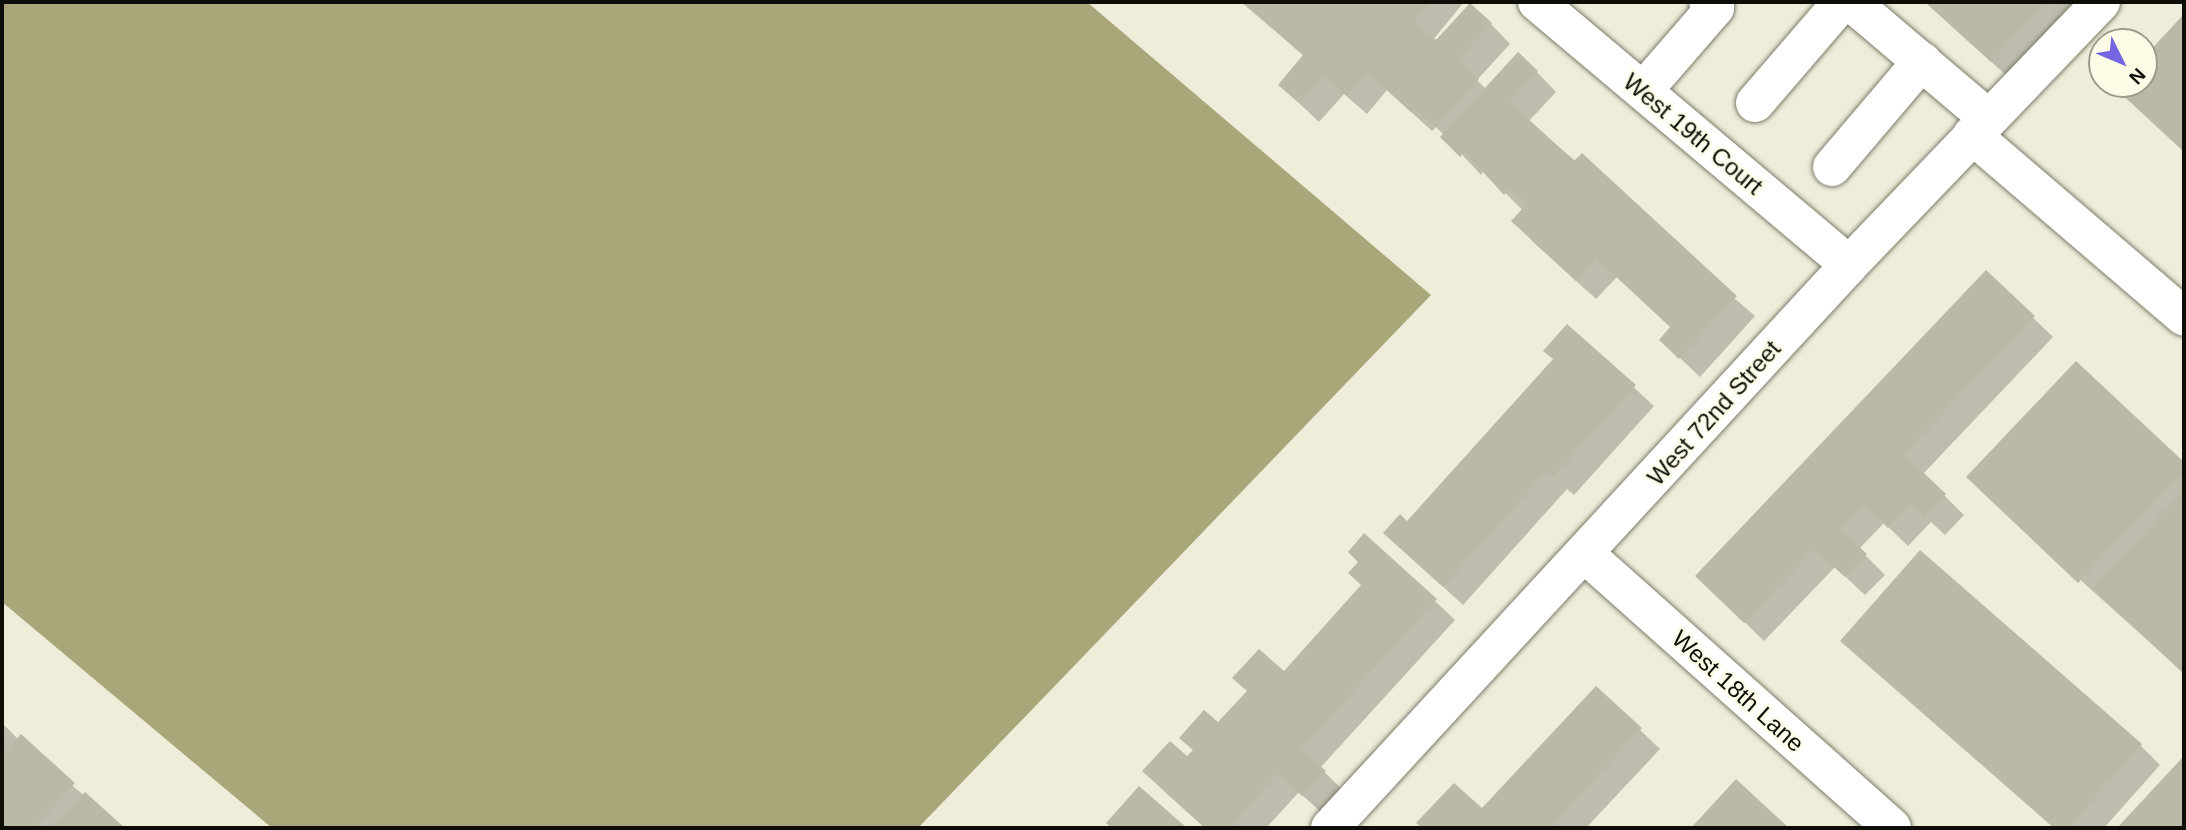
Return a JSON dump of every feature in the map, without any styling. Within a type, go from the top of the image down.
[{"type":"street","name":"West 19th Court","points":[[1537,2],[1849,265]]},
{"type":"street","points":[[1643,91],[1715,8],[1708,2]]},
{"type":"street","points":[[1755,103],[1842,2]]},
{"type":"street","points":[[1851,2],[1922,61],[1980,126],[2184,317]]},
{"type":"street","name":"West 72nd Street","points":[[1330,828],[1849,265],[2101,2]]},
{"type":"street","points":[[1832,167],[1922,61]]},
{"type":"street","name":"West 18th Lane","points":[[1585,554],[1892,828]]},
{"type":"shaded area","points":[[2,2],[1087,2],[1431,295],[918,828],[272,828],[2,602]]},
{"type":"building","points":[[1241,2],[1431,2],[1414,21],[1436,40],[1470,3],[1492,23],[1458,60],[1479,79],[1436,127],[1415,109],[1412,113],[1367,72],[1347,96],[1324,76],[1299,103],[1278,85],[1303,55]]},
{"type":"building","points":[[1925,2],[2045,2],[1991,62]]},
{"type":"building","points":[[2184,14],[2184,152],[2126,98],[2158,98],[2158,42]]},
{"type":"building","points":[[1518,52],[1538,71],[1510,102],[1574,161],[1582,153],[1737,296],[1679,359],[1659,340],[1670,327],[1596,258],[1576,281],[1511,221],[1527,204],[1510,188],[1504,195],[1465,152],[1460,157],[1440,137]]},
{"type":"building","points":[[1986,270],[2035,316],[1904,454],[1946,494],[1924,517],[1910,504],[1888,528],[1864,505],[1840,529],[1867,554],[1845,577],[1814,549],[1744,623],[1695,576]]},
{"type":"building","points":[[1567,324],[1636,385],[1553,477],[1547,471],[1443,587],[1383,533],[1400,514],[1407,521],[1553,359],[1543,351]]},
{"type":"building","points":[[2076,361],[2184,462],[2184,469],[2078,583],[1966,477]]},
{"type":"building","points":[[2184,490],[2184,674],[2092,588]]},
{"type":"building","points":[[1364,533],[1437,599],[1301,749],[1326,771],[1302,796],[1278,774],[1229,828],[1205,828],[1142,771],[1170,741],[1187,756],[1193,750],[1179,738],[1204,710],[1218,722],[1247,691],[1232,678],[1259,649],[1284,671],[1361,585],[1348,573],[1358,562],[1348,552]]},
{"type":"building","points":[[1920,550],[2142,744],[2068,828],[2054,828],[1840,641]]},
{"type":"building","points":[[1596,686],[1642,728],[1549,828],[1422,828],[1416,823],[1454,783],[1482,808]]},
{"type":"building","points":[[21,734],[75,783],[34,828],[2,828],[2,746],[6,751]]},
{"type":"building","points":[[2182,758],[2184,828],[2117,828]]},
{"type":"building","points":[[1736,779],[1789,828],[1691,828]]},
{"type":"building","points":[[1139,786],[1187,828],[1112,828],[1106,823]]},
{"type":"building","points":[[85,792],[125,828],[52,828]]}]
